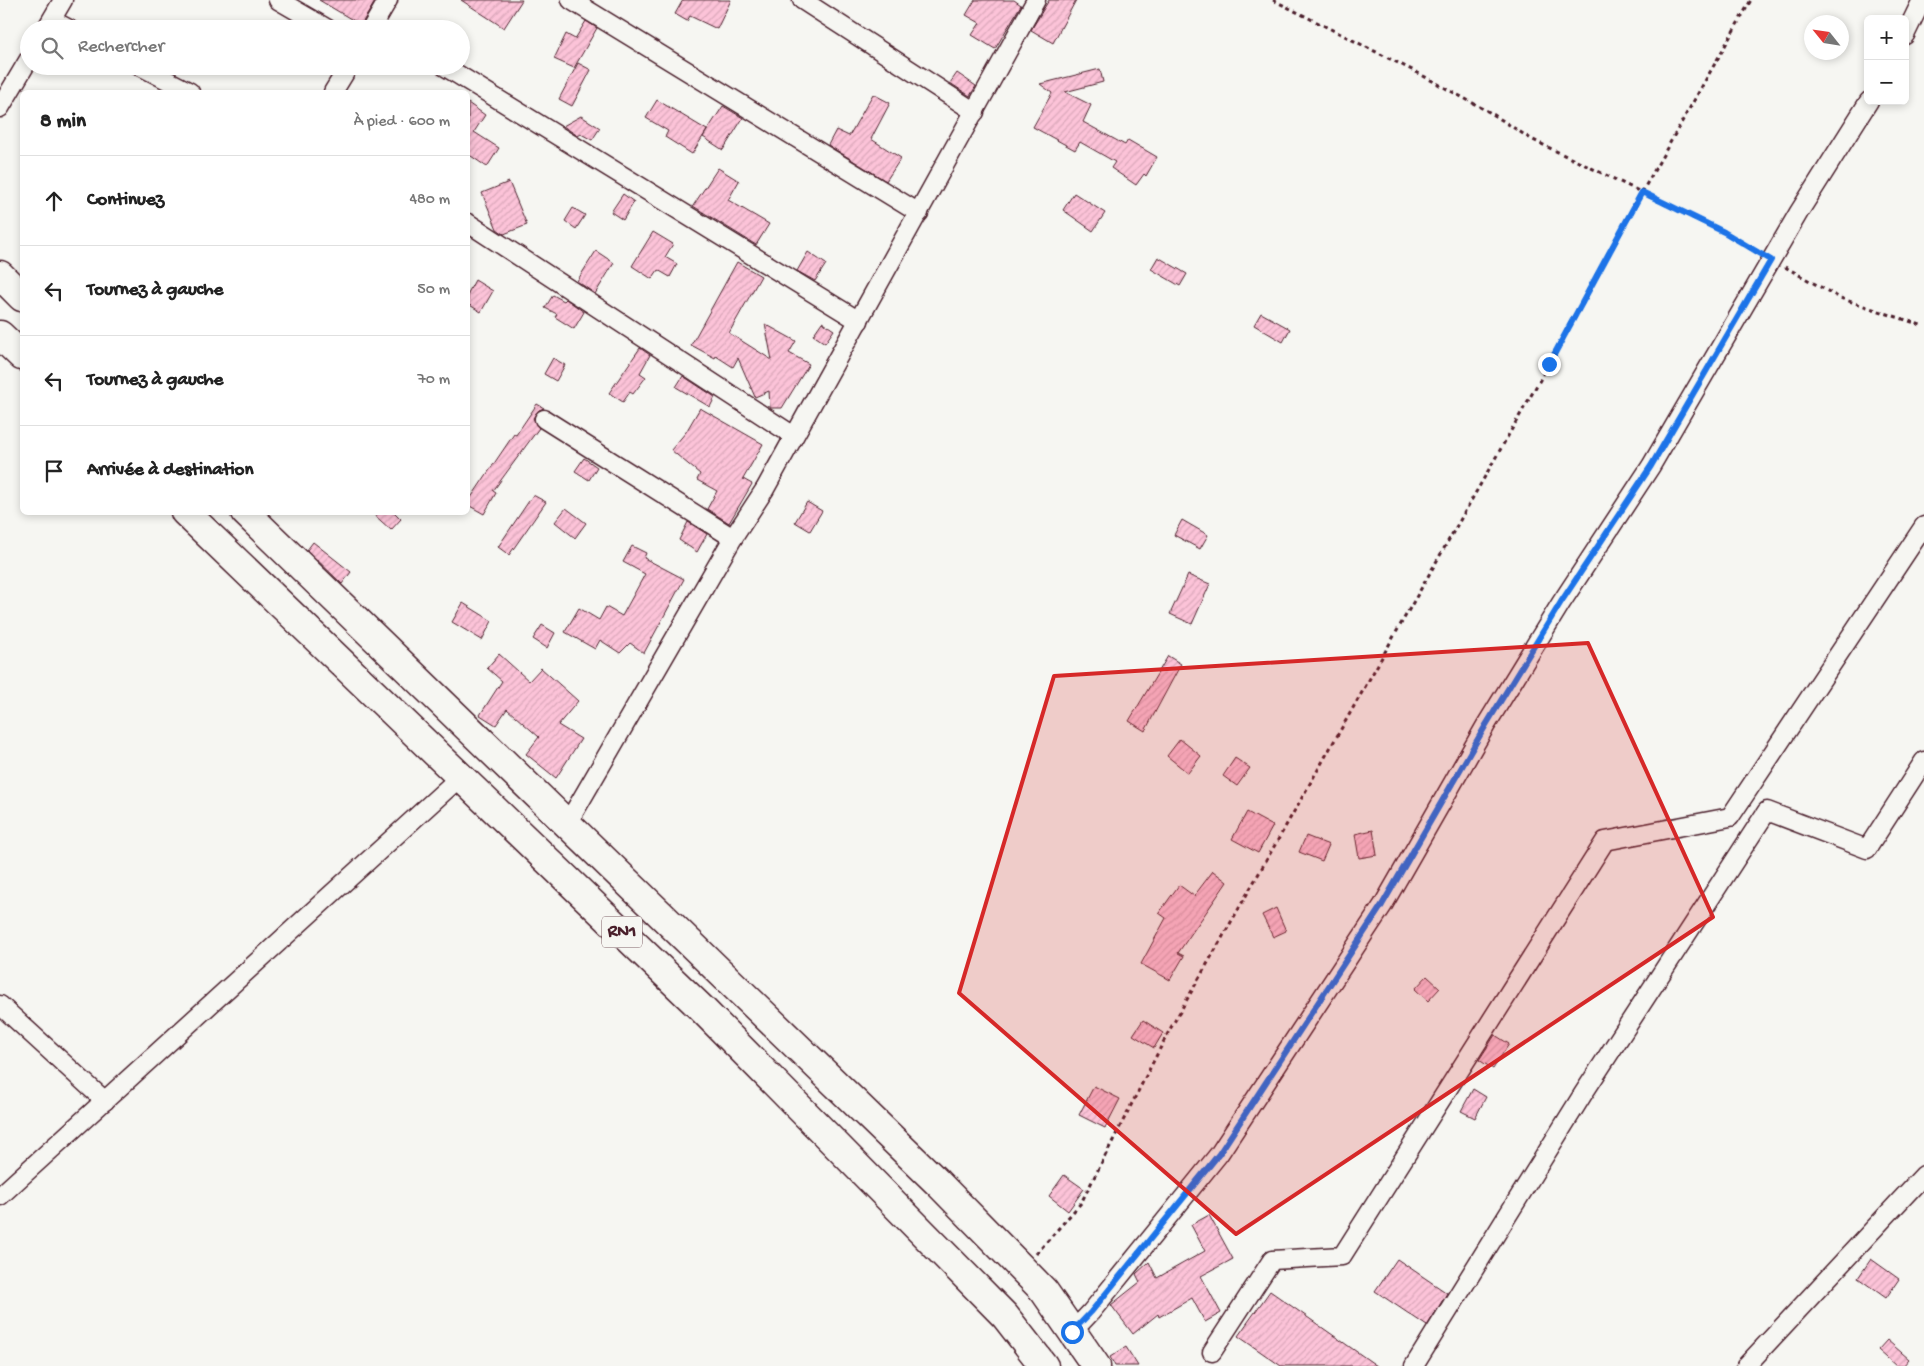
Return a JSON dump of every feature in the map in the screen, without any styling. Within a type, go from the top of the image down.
[{"type":"highway","points":[[0,275],[20,295]]},
{"type":"highway","points":[[0,335],[20,354]]},
{"type":"highway","name":"RN1","points":[[188,515],[706,1014],[1005,1316],[1044,1366]]},
{"type":"highway","name":"RN1","points":[[247,515],[566,826],[937,1182],[1044,1292],[1096,1366]]},
{"type":"street","points":[[51,20],[63,0]]},
{"type":"street","points":[[278,0],[312,20]]},
{"type":"street","points":[[379,20],[388,0]]},
{"type":"street","points":[[572,0],[919,213]]},
{"type":"street","points":[[802,0],[975,112]]},
{"type":"street","points":[[566,826],[794,436],[1036,0]]},
{"type":"street","points":[[1909,27],[1922,0]]},
{"type":"street","points":[[0,108],[20,74]]},
{"type":"street","points":[[157,75],[186,90]]},
{"type":"street","points":[[334,90],[343,75]]},
{"type":"street","points":[[459,75],[859,321]]},
{"type":"street","points":[[1072,1332],[1091,1312],[1219,1154],[1285,1055],[1382,905],[1491,717],[1561,602],[1651,466],[1771,260],[1867,105]]},
{"type":"street","points":[[470,225],[794,436]]},
{"type":"street","points":[[544,419],[733,538]]},
{"type":"street","points":[[1212,1352],[1272,1260],[1342,1256],[1605,841],[1730,817],[1924,526]]},
{"type":"street","points":[[1414,1366],[1583,1094],[1767,811],[1867,849],[1924,761]]},
{"type":"street","points":[[0,1196],[460,777]]},
{"type":"street","points":[[0,1004],[105,1101]]},
{"type":"street","points":[[1746,1366],[1924,1175]]},
{"type":"path","points":[[1273,0],[1418,73],[1491,113],[1531,139],[1724,232],[1840,298],[1924,326]]},
{"type":"path","points":[[1022,1269],[1081,1203],[1169,1031],[1549,364],[1642,192],[1751,0]]},
{"type":"highlighted area","points":[[1588,643],[1713,917],[1236,1234],[959,993],[1054,676]]},
{"type":"building","points":[[319,0],[376,0],[364,20],[353,20]]},
{"type":"building","points":[[461,0],[522,0],[504,28]]},
{"type":"building","points":[[683,0],[731,0],[717,29],[690,16],[687,21],[675,14]]},
{"type":"building","points":[[975,0],[1014,0],[1021,5],[995,49],[972,35],[980,23],[966,15]]},
{"type":"building","points":[[1049,0],[1076,0],[1053,43],[1031,30]]},
{"type":"building","points":[[586,21],[597,28],[574,68],[554,59],[566,34],[575,39]]},
{"type":"building","points":[[578,63],[591,70],[572,106],[559,99]]},
{"type":"building","points":[[1100,69],[1103,82],[1065,92],[1091,105],[1083,122],[1125,145],[1128,140],[1157,157],[1146,176],[1144,174],[1136,185],[1111,168],[1115,162],[1080,142],[1075,150],[1033,127],[1052,93],[1040,84]]},
{"type":"building","points":[[957,73],[976,86],[970,96],[950,83]]},
{"type":"building","points":[[873,94],[890,103],[871,139],[901,158],[886,181],[828,145],[836,130],[849,136]]},
{"type":"building","points":[[657,100],[707,130],[692,154],[665,137],[668,131],[646,118]]},
{"type":"building","points":[[470,104],[485,115],[474,132],[499,148],[487,167],[470,155]]},
{"type":"building","points":[[723,106],[743,118],[723,150],[703,137]]},
{"type":"building","points":[[581,116],[600,128],[592,140],[581,134],[578,136],[563,126]]},
{"type":"building","points":[[718,168],[739,181],[728,200],[769,224],[756,245],[693,206]]},
{"type":"building","points":[[509,182],[527,225],[504,234],[497,229],[482,193]]},
{"type":"building","points":[[1074,193],[1105,213],[1093,231],[1063,210]]},
{"type":"building","points":[[623,194],[634,202],[623,220],[611,212]]},
{"type":"building","points":[[573,208],[585,215],[576,229],[565,221]]},
{"type":"building","points":[[653,232],[673,244],[665,257],[677,264],[670,277],[658,270],[652,279],[632,266]]},
{"type":"building","points":[[596,251],[614,263],[595,294],[577,281]]},
{"type":"building","points":[[808,252],[826,264],[815,281],[797,271]]},
{"type":"building","points":[[1158,257],[1187,274],[1180,286],[1151,269]]},
{"type":"building","points":[[737,262],[761,276],[729,333],[772,360],[765,324],[796,341],[789,353],[809,364],[782,408],[770,408],[769,391],[755,397],[738,358],[733,367],[716,356],[715,358],[691,345]]},
{"type":"building","points":[[475,280],[493,291],[481,312],[470,305],[470,289]]},
{"type":"building","points":[[553,295],[564,301],[566,299],[584,312],[574,329],[555,317],[557,314],[545,308]]},
{"type":"building","points":[[1261,313],[1290,329],[1283,342],[1254,325]]},
{"type":"building","points":[[822,322],[834,330],[825,343],[813,335]]},
{"type":"building","points":[[640,348],[650,355],[640,373],[646,377],[633,394],[630,392],[623,402],[609,393]]},
{"type":"building","points":[[553,358],[565,365],[556,381],[544,374]]},
{"type":"building","points":[[683,376],[715,397],[710,407],[676,387]]},
{"type":"building","points":[[537,404],[544,408],[539,410],[533,418],[539,428],[493,491],[496,493],[484,514],[470,506],[470,499],[514,434],[516,435]]},
{"type":"building","points":[[700,408],[763,444],[743,479],[752,484],[729,523],[707,509],[717,491],[697,480],[700,474],[671,450],[686,432]]},
{"type":"building","points":[[584,458],[597,467],[589,480],[575,471]]},
{"type":"building","points":[[533,495],[546,502],[509,555],[498,547]]},
{"type":"building","points":[[807,502],[822,511],[810,531],[795,522]]},
{"type":"building","points":[[566,508],[586,523],[575,538],[555,522]]},
{"type":"building","points":[[374,515],[397,515],[401,519],[391,530]]},
{"type":"building","points":[[1182,520],[1208,535],[1200,549],[1174,535]]},
{"type":"building","points":[[688,522],[707,534],[697,552],[679,540]]},
{"type":"building","points":[[313,542],[351,572],[342,584],[307,550]]},
{"type":"building","points":[[632,546],[646,553],[644,558],[684,579],[644,653],[630,643],[620,653],[600,640],[595,649],[565,632],[579,608],[599,620],[606,607],[622,616],[645,574],[623,562]]},
{"type":"building","points":[[1188,575],[1210,584],[1192,624],[1170,614]]},
{"type":"building","points":[[463,603],[492,621],[482,640],[452,622]]},
{"type":"building","points":[[542,625],[555,633],[547,648],[533,639]]},
{"type":"building","points":[[499,654],[529,681],[541,668],[578,701],[558,725],[581,739],[556,778],[526,754],[539,737],[507,709],[496,725],[480,715],[502,681],[487,668]]},
{"type":"building","points":[[1168,656],[1181,664],[1145,731],[1129,721]]},
{"type":"building","points":[[1180,739],[1201,756],[1188,773],[1167,756]]},
{"type":"building","points":[[1235,758],[1250,768],[1237,786],[1223,776]]},
{"type":"building","points":[[1247,812],[1273,826],[1258,853],[1232,839]]},
{"type":"building","points":[[1373,830],[1377,855],[1359,858],[1355,834]]},
{"type":"building","points":[[1306,836],[1329,845],[1322,861],[1299,852]]},
{"type":"building","points":[[1213,871],[1227,882],[1178,953],[1184,956],[1170,980],[1141,964],[1166,918],[1159,913],[1179,885],[1194,896]]},
{"type":"building","points":[[1276,908],[1286,931],[1273,937],[1262,915]]},
{"type":"building","points":[[1427,976],[1440,988],[1428,1001],[1415,989]]},
{"type":"building","points":[[1143,1020],[1163,1033],[1154,1048],[1133,1035]]},
{"type":"building","points":[[1495,1035],[1509,1044],[1493,1069],[1479,1060]]},
{"type":"building","points":[[1094,1086],[1120,1099],[1105,1128],[1079,1115]]},
{"type":"building","points":[[1473,1089],[1486,1097],[1475,1118],[1461,1111]]},
{"type":"building","points":[[1064,1175],[1084,1189],[1068,1211],[1049,1196]]},
{"type":"building","points":[[1209,1215],[1233,1259],[1201,1276],[1221,1313],[1205,1322],[1192,1298],[1159,1317],[1158,1314],[1133,1334],[1111,1305],[1140,1282],[1136,1274],[1149,1262],[1157,1278],[1205,1251],[1191,1225]]},
{"type":"building","points":[[1397,1259],[1447,1293],[1427,1326],[1375,1291]]},
{"type":"building","points":[[1871,1259],[1899,1279],[1886,1298],[1858,1278]]},
{"type":"building","points":[[1270,1291],[1377,1366],[1281,1366],[1238,1336]]},
{"type":"building","points":[[1887,1340],[1909,1359],[1903,1366],[1896,1366],[1878,1350]]},
{"type":"building","points":[[1126,1347],[1138,1366],[1115,1366],[1110,1357]]},
{"type":"route","points":[[1072,1332],[1091,1312],[1219,1154],[1280,1064],[1382,905],[1486,725],[1561,602],[1651,466],[1771,260],[1724,232],[1642,192],[1549,364]]}]
